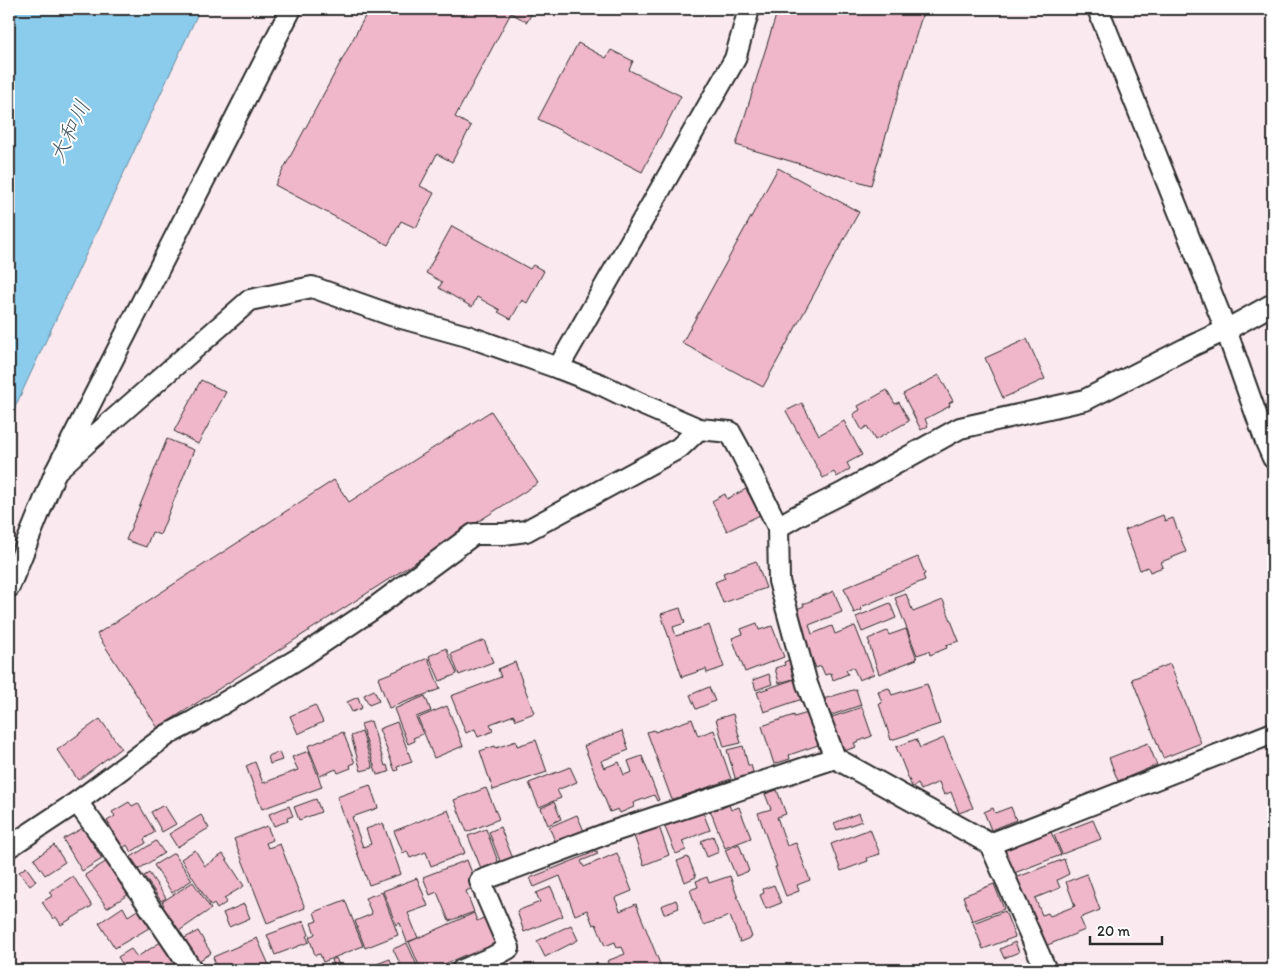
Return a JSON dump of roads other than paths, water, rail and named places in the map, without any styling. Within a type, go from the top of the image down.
[{"type":"street","points":[[9,587],[56,471],[291,9]]},
{"type":"street","points":[[558,368],[735,59],[749,9]]},
{"type":"street","points":[[1098,9],[1226,330],[1273,458]]},
{"type":"street","points":[[56,471],[250,300],[312,287],[391,315],[468,336],[558,368],[602,385],[700,429],[730,432],[778,527],[779,581],[807,684],[835,758],[990,844],[1046,970]]},
{"type":"street","points":[[778,527],[960,428],[1085,400],[1226,330],[1273,304]]},
{"type":"street","points":[[9,847],[77,802],[168,735],[301,657],[370,611],[474,534],[504,534],[526,531],[679,448],[700,429]]},
{"type":"street","points":[[990,844],[1273,734]]},
{"type":"street","points":[[462,970],[493,957],[508,948],[480,881],[608,833],[835,758]]},
{"type":"street","points":[[77,802],[192,970]]},
{"type":"water","name":"大和川","points":[[9,9],[200,9],[9,420]]}]
